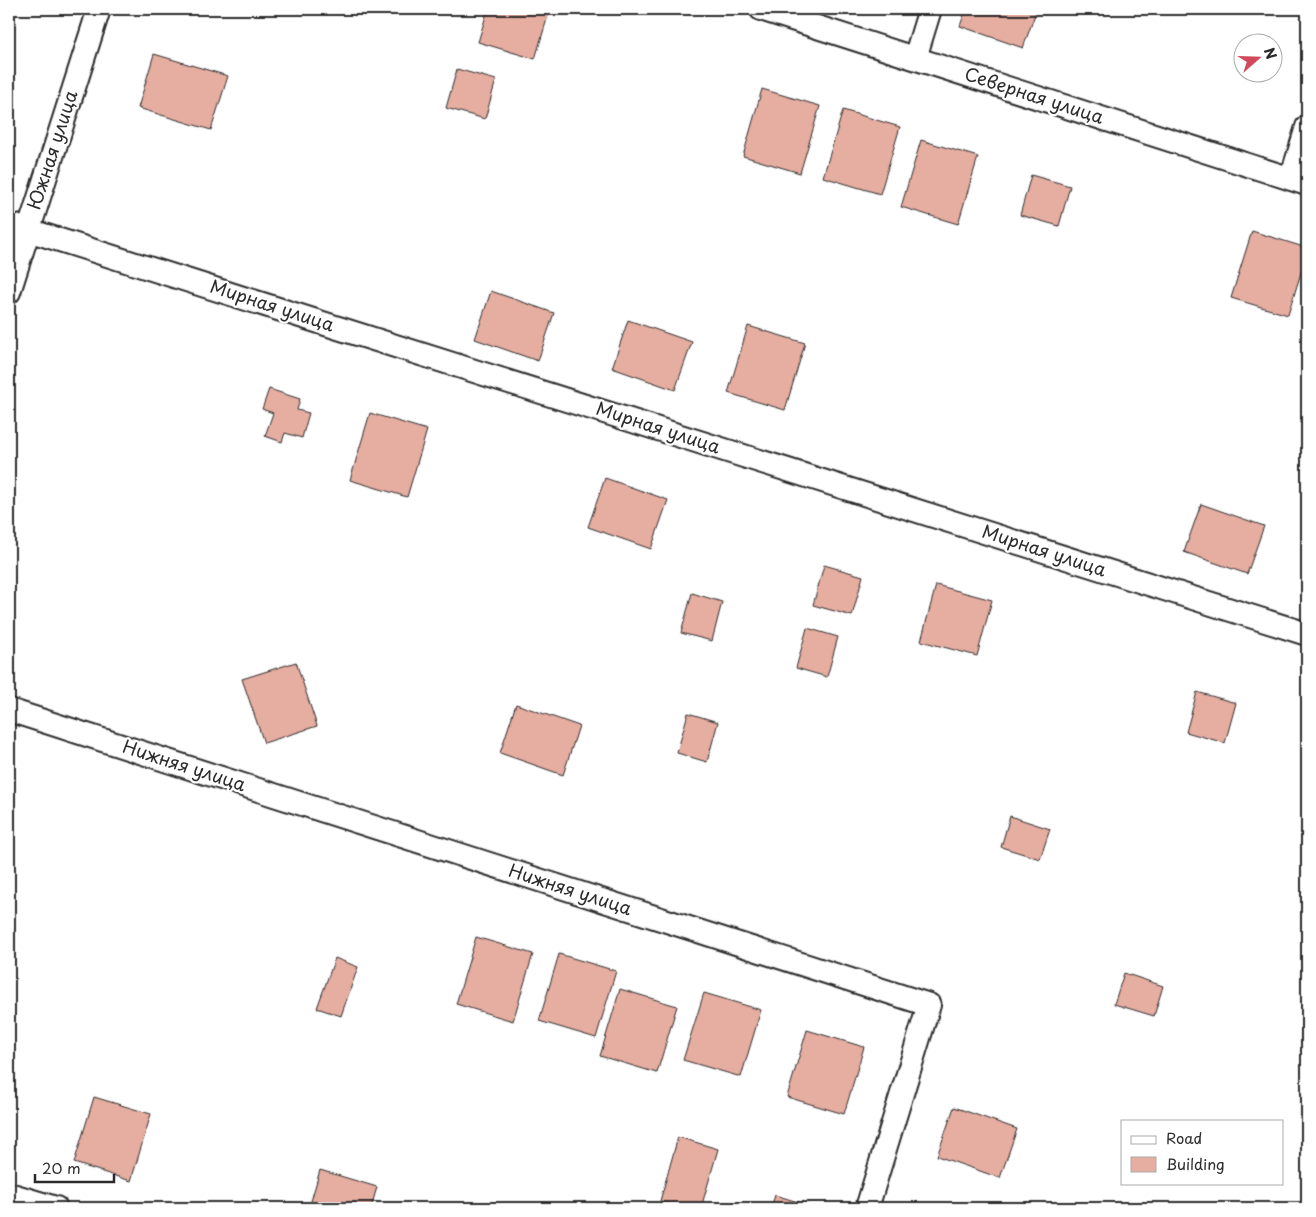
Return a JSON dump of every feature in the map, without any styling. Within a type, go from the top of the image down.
[{"type":"street","name":"Южная улица","points":[[9,292],[18,226],[99,9]]},
{"type":"street","name":"Северная улица","points":[[761,9],[1299,181]]},
{"type":"street","points":[[916,58],[930,9]]},
{"type":"street","points":[[1299,181],[1307,127]]},
{"type":"street","name":"Мирная улица","points":[[18,226],[1307,634]]},
{"type":"street","name":"Нижняя улица","points":[[9,710],[929,1005],[867,1208]]},
{"type":"street","points":[[9,1194],[56,1208]]},
{"type":"building","points":[[488,9],[550,9],[535,59],[478,42]]},
{"type":"building","points":[[966,9],[1037,9],[1023,48],[960,26]]},
{"type":"building","points":[[154,54],[228,76],[211,130],[138,108]]},
{"type":"building","points":[[457,69],[496,80],[485,119],[446,108]]},
{"type":"building","points":[[762,89],[820,106],[800,173],[743,156]]},
{"type":"building","points":[[843,110],[900,127],[880,194],[823,177]]},
{"type":"building","points":[[921,140],[978,157],[958,224],[901,207]]},
{"type":"building","points":[[1031,175],[1070,186],[1059,226],[1020,215]]},
{"type":"building","points":[[1252,231],[1307,248],[1288,315],[1231,298]]},
{"type":"building","points":[[491,291],[554,313],[538,361],[475,339]]},
{"type":"building","points":[[628,320],[692,342],[675,390],[612,368]]},
{"type":"building","points":[[748,326],[805,343],[785,410],[728,393]]},
{"type":"building","points":[[269,389],[300,399],[297,410],[309,413],[302,438],[285,433],[282,442],[265,436],[273,413],[262,409]]},
{"type":"building","points":[[370,413],[427,430],[407,497],[350,480]]},
{"type":"building","points":[[605,478],[668,500],[651,549],[588,527]]},
{"type":"building","points":[[1201,504],[1264,526],[1247,574],[1184,552]]},
{"type":"building","points":[[824,565],[863,576],[852,616],[813,605]]},
{"type":"building","points":[[936,585],[992,600],[977,656],[921,641]]},
{"type":"building","points":[[692,593],[722,602],[712,641],[681,633]]},
{"type":"building","points":[[807,628],[838,637],[827,677],[796,668]]},
{"type":"building","points":[[296,662],[317,726],[264,743],[242,679]]},
{"type":"building","points":[[1197,692],[1236,703],[1225,743],[1186,732]]},
{"type":"building","points":[[516,704],[579,726],[563,775],[500,753]]},
{"type":"building","points":[[688,713],[718,722],[707,762],[677,753]]},
{"type":"building","points":[[1010,816],[1050,829],[1040,859],[1001,847]]},
{"type":"building","points":[[476,937],[533,954],[513,1021],[456,1004]]},
{"type":"building","points":[[559,954],[616,971],[596,1038],[539,1021]]},
{"type":"building","points":[[335,958],[358,967],[341,1016],[317,1008]]},
{"type":"building","points":[[1124,973],[1163,986],[1154,1016],[1114,1004]]},
{"type":"building","points":[[620,989],[677,1006],[657,1073],[600,1056]]},
{"type":"building","points":[[704,993],[761,1010],[741,1077],[683,1060]]},
{"type":"building","points":[[807,1030],[864,1047],[844,1114],[787,1097]]},
{"type":"building","points":[[94,1097],[151,1114],[131,1181],[74,1163]]},
{"type":"building","points":[[954,1107],[1017,1129],[1000,1178],[937,1156]]},
{"type":"building","points":[[678,1137],[718,1149],[701,1208],[684,1208],[660,1201]]},
{"type":"building","points":[[320,1170],[377,1187],[371,1208],[309,1208]]},
{"type":"building","points":[[775,1195],[818,1208],[771,1208]]}]
